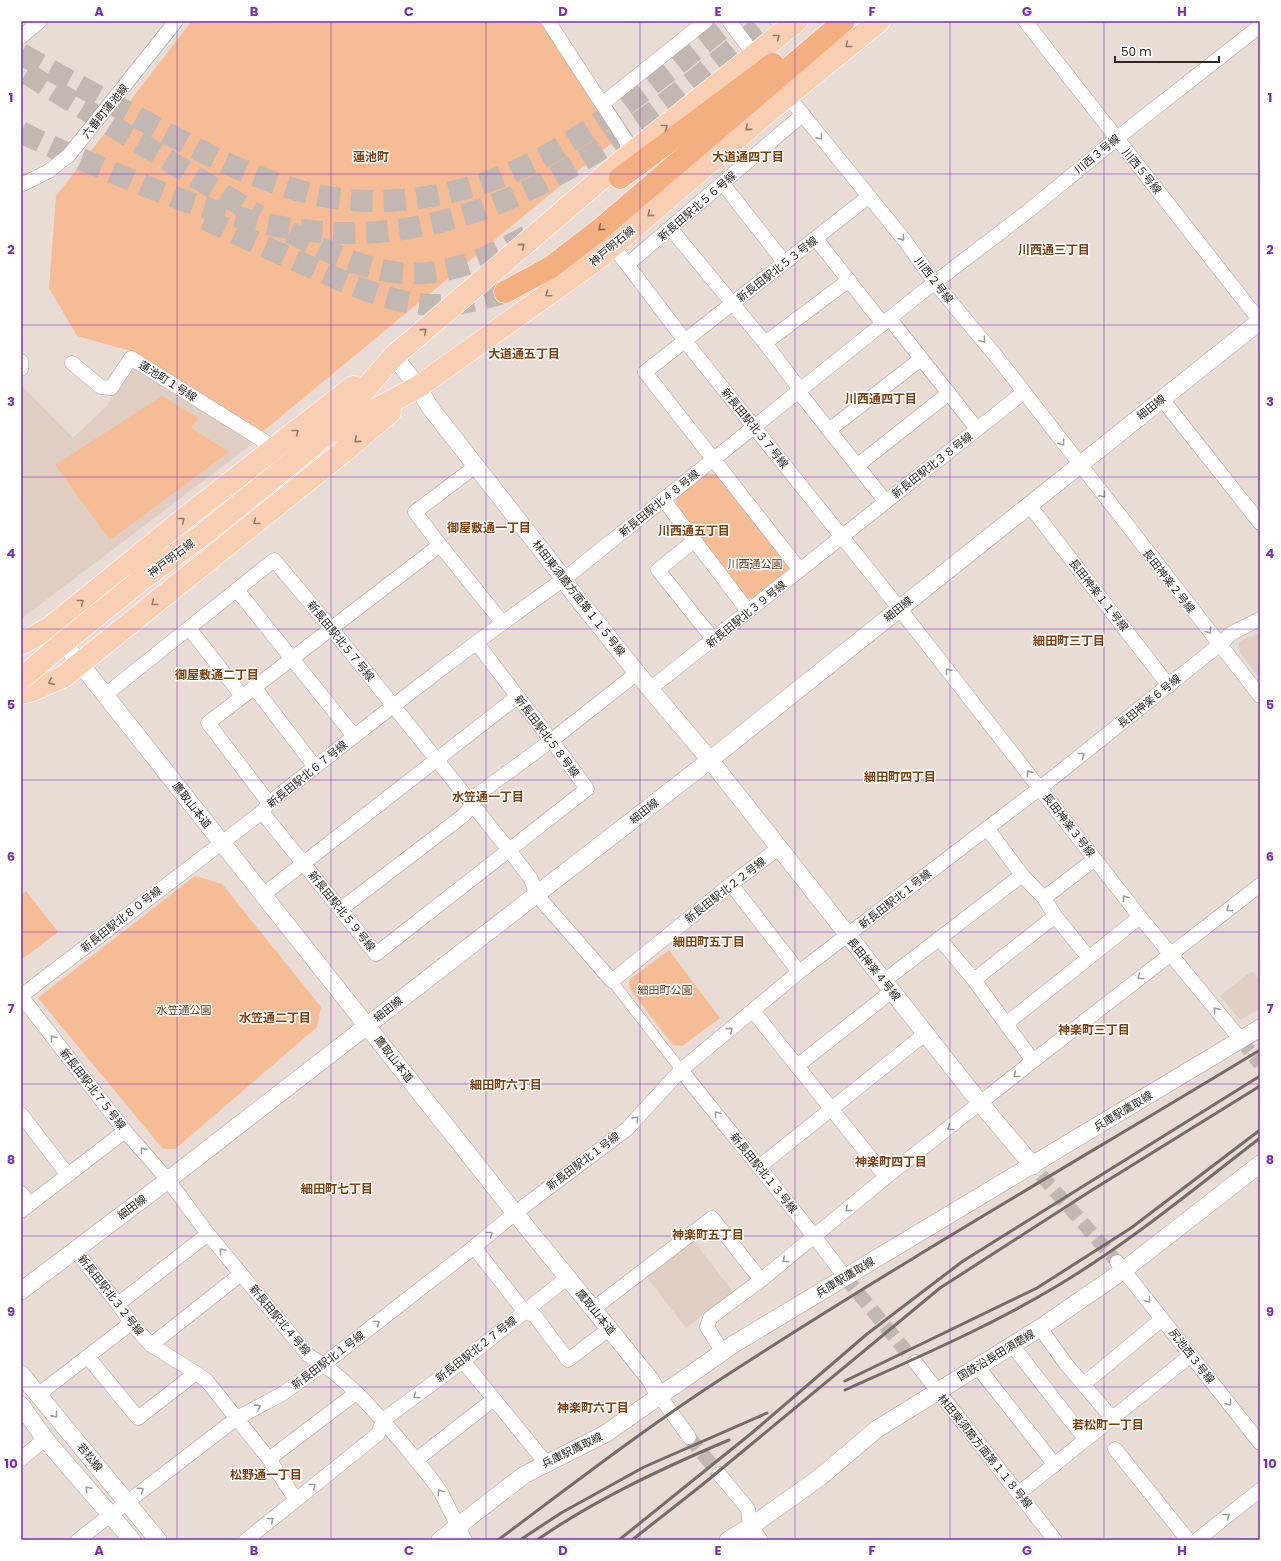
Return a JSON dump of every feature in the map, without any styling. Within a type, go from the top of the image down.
[{"type":"highway","points":[[505,292],[551,267],[587,239],[771,75],[828,21]]},
{"type":"highway","points":[[620,178],[771,75],[844,21]]},
{"type":"main road","name":"神戸明石線","points":[[323,437],[418,387],[596,260],[613,246],[771,75],[797,21]]},
{"type":"main road","name":"神戸明石線","points":[[21,679],[137,583],[205,533],[323,437],[394,356],[630,154],[771,75],[879,21]]},
{"type":"main road","points":[[21,644],[51,626],[275,448],[394,356]]},
{"type":"main road","points":[[21,693],[33,690],[63,676],[343,452],[418,387]]},
{"type":"street","points":[[21,36],[40,21]]},
{"type":"street","name":"六番町蓮池線","points":[[21,185],[49,171],[70,155],[176,21]]},
{"type":"street","points":[[548,21],[626,139],[630,154]]},
{"type":"street","points":[[602,104],[706,21]]},
{"type":"street","name":"川西２号線","points":[[729,21],[802,115],[906,242],[935,283],[1024,392],[1080,464]]},
{"type":"street","name":"川西５号線","points":[[1026,21],[1116,139],[1260,321]]},
{"type":"street","name":"川西３号線","points":[[886,321],[1027,212],[1116,139],[1260,26]]},
{"type":"street","name":"新長田駅北５６号線","points":[[628,264],[671,229],[802,115]]},
{"type":"street","points":[[723,184],[784,262]]},
{"type":"street","name":"新長田駅北５３号線","points":[[714,459],[645,372],[686,342],[784,262],[816,239],[868,197]]},
{"type":"street","points":[[671,229],[765,343],[796,384],[798,391],[886,502]]},
{"type":"street","points":[[816,239],[849,280],[921,359],[978,429]]},
{"type":"street","name":"新長田駅北３７号線","points":[[613,246],[686,342],[899,608]]},
{"type":"street","points":[[765,343],[849,280]]},
{"type":"street","name":"新長田駅北４８号線","points":[[478,643],[502,622],[564,579],[886,321]]},
{"type":"street","name":"細田線","points":[[21,1291],[168,1180],[710,760],[1260,321]]},
{"type":"street","name":"林田東須磨方面第１１５号線","points":[[394,356],[418,387],[429,406],[564,579],[570,590],[650,690],[710,760]]},
{"type":"street","name":"蓮池町１号線","points":[[72,363],[101,387],[111,388],[131,358],[275,448]]},
{"type":"street","points":[[829,430],[921,359]]},
{"type":"street","points":[[21,361],[21,369]]},
{"type":"street","name":"新長田駅北３８号線","points":[[841,537],[1024,392]]},
{"type":"street","points":[[858,465],[949,393]]},
{"type":"street","points":[[1162,399],[1260,523]]},
{"type":"street","points":[[714,459],[800,570]]},
{"type":"street","name":"長田神楽２号線","points":[[1080,464],[1219,646],[1260,696]]},
{"type":"street","points":[[476,466],[415,512],[502,622]]},
{"type":"street","points":[[663,500],[748,612]]},
{"type":"street","name":"長田神楽１１号線","points":[[1029,505],[1169,686]]},
{"type":"street","name":"新長田駅北３９号線","points":[[650,690],[841,537]]},
{"type":"street","points":[[694,540],[658,570],[713,640]]},
{"type":"street","points":[[189,628],[242,696],[440,545]]},
{"type":"street","name":"新長田駅北５７号線","points":[[105,696],[274,560],[331,628],[435,760],[509,850],[531,879],[536,894]]},
{"type":"street","points":[[237,590],[354,736]]},
{"type":"street","name":"長田神楽３号線","points":[[899,608],[1140,917],[1241,1040]]},
{"type":"street","name":"長田神楽６号線","points":[[1040,788],[1219,646],[1232,632],[1260,619]]},
{"type":"street","name":"鷹取山本道","points":[[51,626],[221,842],[368,1024],[515,1213],[650,1379],[659,1395],[689,1437]]},
{"type":"street","name":"新長田駅北５８号線","points":[[478,643],[517,697],[552,740],[587,789],[509,850]]},
{"type":"street","name":"新長田駅北６７号線","points":[[221,842],[354,736],[478,643]]},
{"type":"street","points":[[341,909],[464,815],[472,805],[477,795],[552,740],[637,673]]},
{"type":"street","points":[[254,687],[315,767]]},
{"type":"street","name":"新長田駅北５９号線","points":[[242,696],[208,724],[304,863],[376,954],[509,850]]},
{"type":"street","points":[[264,894],[517,697]]},
{"type":"street","name":"長田神楽４号線","points":[[710,760],[981,1104],[1037,1170]]},
{"type":"street","name":"新長田駅北１号線","points":[[78,1540],[126,1501],[237,1418],[282,1394],[324,1364],[474,1247],[515,1213],[627,1129],[681,1070],[799,972],[1040,788]]},
{"type":"street","points":[[987,828],[1022,875],[1044,898],[1089,958]]},
{"type":"street","name":"新長田駅北８０号線","points":[[21,996],[221,842]]},
{"type":"street","name":"新長田駅北２２号線","points":[[612,981],[731,884],[779,848]]},
{"type":"street","points":[[1044,898],[1096,859]]},
{"type":"street","points":[[797,1066],[888,986],[939,938],[1022,875]]},
{"type":"street","points":[[731,884],[799,972]]},
{"type":"street","points":[[722,1351],[707,1327],[710,1318],[761,1280],[886,1177],[981,1104],[1033,1061],[1260,885]]},
{"type":"street","points":[[536,894],[612,981],[681,1070]]},
{"type":"street","points":[[974,980],[1056,916]]},
{"type":"street","points":[[1006,1023],[1140,917]]},
{"type":"street","points":[[939,938],[974,980],[1033,1061]]},
{"type":"street","name":"新長田駅北７５号線","points":[[21,996],[125,1130],[168,1180]]},
{"type":"street","points":[[753,1011],[886,1177]]},
{"type":"street","name":"兵庫駅鷹取線","points":[[440,1540],[461,1533],[515,1481],[546,1463],[593,1441],[722,1351],[845,1277],[1037,1170],[1260,1028]]},
{"type":"street","points":[[760,1166],[926,1034]]},
{"type":"street","name":"新長田駅北１３号線","points":[[681,1070],[760,1166],[845,1277]]},
{"type":"street","points":[[21,1114],[68,1175]]},
{"type":"street","points":[[24,1203],[68,1175],[125,1130]]},
{"type":"street","name":"国鉄沿長田須磨線","points":[[728,1540],[754,1534],[877,1429],[1040,1328],[1120,1266],[1260,1164]]},
{"type":"street","name":"新長田駅北４号線","points":[[168,1180],[208,1234],[308,1355],[324,1364],[383,1420],[439,1490],[461,1533]]},
{"type":"street","points":[[593,1309],[712,1218],[761,1280]]},
{"type":"street","points":[[118,1304],[208,1234]]},
{"type":"street","points":[[474,1247],[524,1312],[535,1316],[568,1360],[609,1329]]},
{"type":"street","name":"新長田駅北３２号線","points":[[75,1250],[118,1304],[131,1323],[151,1346],[207,1381],[269,1459],[296,1500]]},
{"type":"street","name":"尻池西３号線","points":[[1120,1266],[1260,1443]]},
{"type":"street","points":[[151,1346],[241,1274]]},
{"type":"street","name":"新長田駅北２７号線","points":[[383,1420],[463,1361],[568,1277]]},
{"type":"street","points":[[1085,1383],[1162,1319]]},
{"type":"street","points":[[39,1394],[131,1323]]},
{"type":"street","points":[[1040,1328],[1066,1364],[1085,1383],[1112,1418]]},
{"type":"street","points":[[1012,1345],[1085,1439]]},
{"type":"street","points":[[1019,1493],[1191,1355]]},
{"type":"street","points":[[88,1357],[138,1418],[196,1373]]},
{"type":"street","points":[[463,1361],[546,1463]]},
{"type":"street","name":"林田東須磨方面第１１８号線","points":[[915,1362],[1056,1540]]},
{"type":"street","points":[[977,1366],[1054,1465]]},
{"type":"street","name":"若松線","points":[[21,1374],[158,1540]]},
{"type":"street","points":[[269,1459],[356,1393]]},
{"type":"street","points":[[416,1460],[494,1399]]},
{"type":"street","name":"若松線","points":[[21,1405],[45,1439],[132,1540]]},
{"type":"street","points":[[246,1540],[378,1434],[383,1420]]},
{"type":"street","points":[[21,1459],[45,1439]]},
{"type":"street","points":[[1115,1449],[1188,1540]]},
{"type":"street","points":[[719,1474],[748,1509],[754,1534]]},
{"type":"street","points":[[1202,1538],[1260,1490]]},
{"type":"shaded area","points":[[139,367],[252,437],[252,444],[21,619],[21,385],[73,438],[107,406],[127,370]]},
{"type":"shaded area","points":[[1260,632],[1260,679],[1239,651],[1239,642]]},
{"type":"shaded area","points":[[1252,971],[1260,981],[1260,1009],[1240,1020],[1220,996]]},
{"type":"shaded area","points":[[693,1240],[733,1292],[686,1328],[646,1276]]},
{"type":"green space","points":[[192,21],[554,21],[618,138],[261,433],[131,351],[77,336],[49,288],[56,196]]},
{"type":"green space","points":[[162,396],[198,418],[191,428],[229,452],[110,540],[55,465]]},
{"type":"green space","name":"川西通公園","points":[[705,474],[718,474],[789,564],[788,574],[756,599],[746,598],[675,507],[677,497]]},
{"type":"green space","name":"水笠通公園","points":[[195,876],[222,884],[321,1007],[317,1027],[175,1149],[163,1149],[38,998]]},
{"type":"green space","points":[[26,891],[58,932],[21,960],[21,896]]},
{"type":"green space","name":"細田町公園","points":[[669,950],[720,1018],[682,1046],[673,1045],[630,989],[629,980]]},
{"type":"tunnel","points":[[21,54],[186,144],[266,180],[308,193],[338,199],[369,201],[400,200],[431,196],[492,180],[520,169],[547,155],[572,141],[619,109],[731,21]]},
{"type":"tunnel","points":[[21,132],[57,149],[152,189],[244,219],[307,231],[368,233],[396,230],[452,219],[479,210],[506,200],[557,175],[585,159],[666,103],[768,21]]},
{"type":"tunnel","points":[[26,73],[259,216]]},
{"type":"tunnel","points":[[205,219],[273,251],[343,281],[401,301],[416,304],[450,305],[478,300],[505,292]]},
{"type":"tunnel","points":[[290,232],[353,262],[381,270],[408,273],[435,272],[463,265],[493,253],[527,236]]},
{"type":"tunnel","points":[[1241,1040],[1260,1064]]},
{"type":"tunnel","points":[[1041,1175],[1117,1262]]},
{"type":"tunnel","points":[[845,1277],[915,1362]]},
{"type":"tunnel","points":[[689,1437],[719,1474]]},
{"type":"railway","points":[[498,1540],[640,1435],[727,1375],[925,1251],[1260,1050]]},
{"type":"railway","points":[[619,1540],[753,1432],[867,1334],[963,1261],[1260,1076]]},
{"type":"railway","points":[[632,1540],[702,1485],[940,1288],[1089,1192],[1260,1086]]},
{"type":"railway","points":[[845,1381],[1037,1288],[1131,1228],[1260,1130]]},
{"type":"railway","points":[[845,1390],[979,1328],[1057,1286],[1135,1234],[1260,1138]]},
{"type":"railway","points":[[520,1540],[561,1513],[644,1467],[767,1413]]},
{"type":"railway","points":[[537,1540],[559,1525],[630,1485],[729,1440]]},
{"type":"district","name":"蓮池町","points":[[371,156]]},
{"type":"district","name":"大道通四丁目","points":[[748,156]]},
{"type":"district","name":"川西通三丁目","points":[[1054,249]]},
{"type":"district","name":"大道通五丁目","points":[[524,353]]},
{"type":"district","name":"川西通四丁目","points":[[881,398]]},
{"type":"district","name":"御屋敷通一丁目","points":[[489,527]]},
{"type":"district","name":"川西通五丁目","points":[[694,530]]},
{"type":"district","name":"細田町三丁目","points":[[1069,640]]},
{"type":"district","name":"御屋敷通二丁目","points":[[217,674]]},
{"type":"district","name":"細田町四丁目","points":[[900,776]]},
{"type":"district","name":"水笠通一丁目","points":[[488,796]]},
{"type":"district","name":"細田町五丁目","points":[[709,941]]},
{"type":"district","name":"水笠通二丁目","points":[[275,1017]]},
{"type":"district","name":"神楽町三丁目","points":[[1094,1029]]},
{"type":"district","name":"細田町六丁目","points":[[506,1084]]},
{"type":"district","name":"神楽町四丁目","points":[[891,1161]]},
{"type":"district","name":"細田町七丁目","points":[[337,1188]]},
{"type":"district","name":"神楽町五丁目","points":[[708,1234]]},
{"type":"district","name":"神楽町六丁目","points":[[593,1407]]},
{"type":"district","name":"若松町一丁目","points":[[1108,1424]]},
{"type":"district","name":"松野通一丁目","points":[[266,1474]]}]
